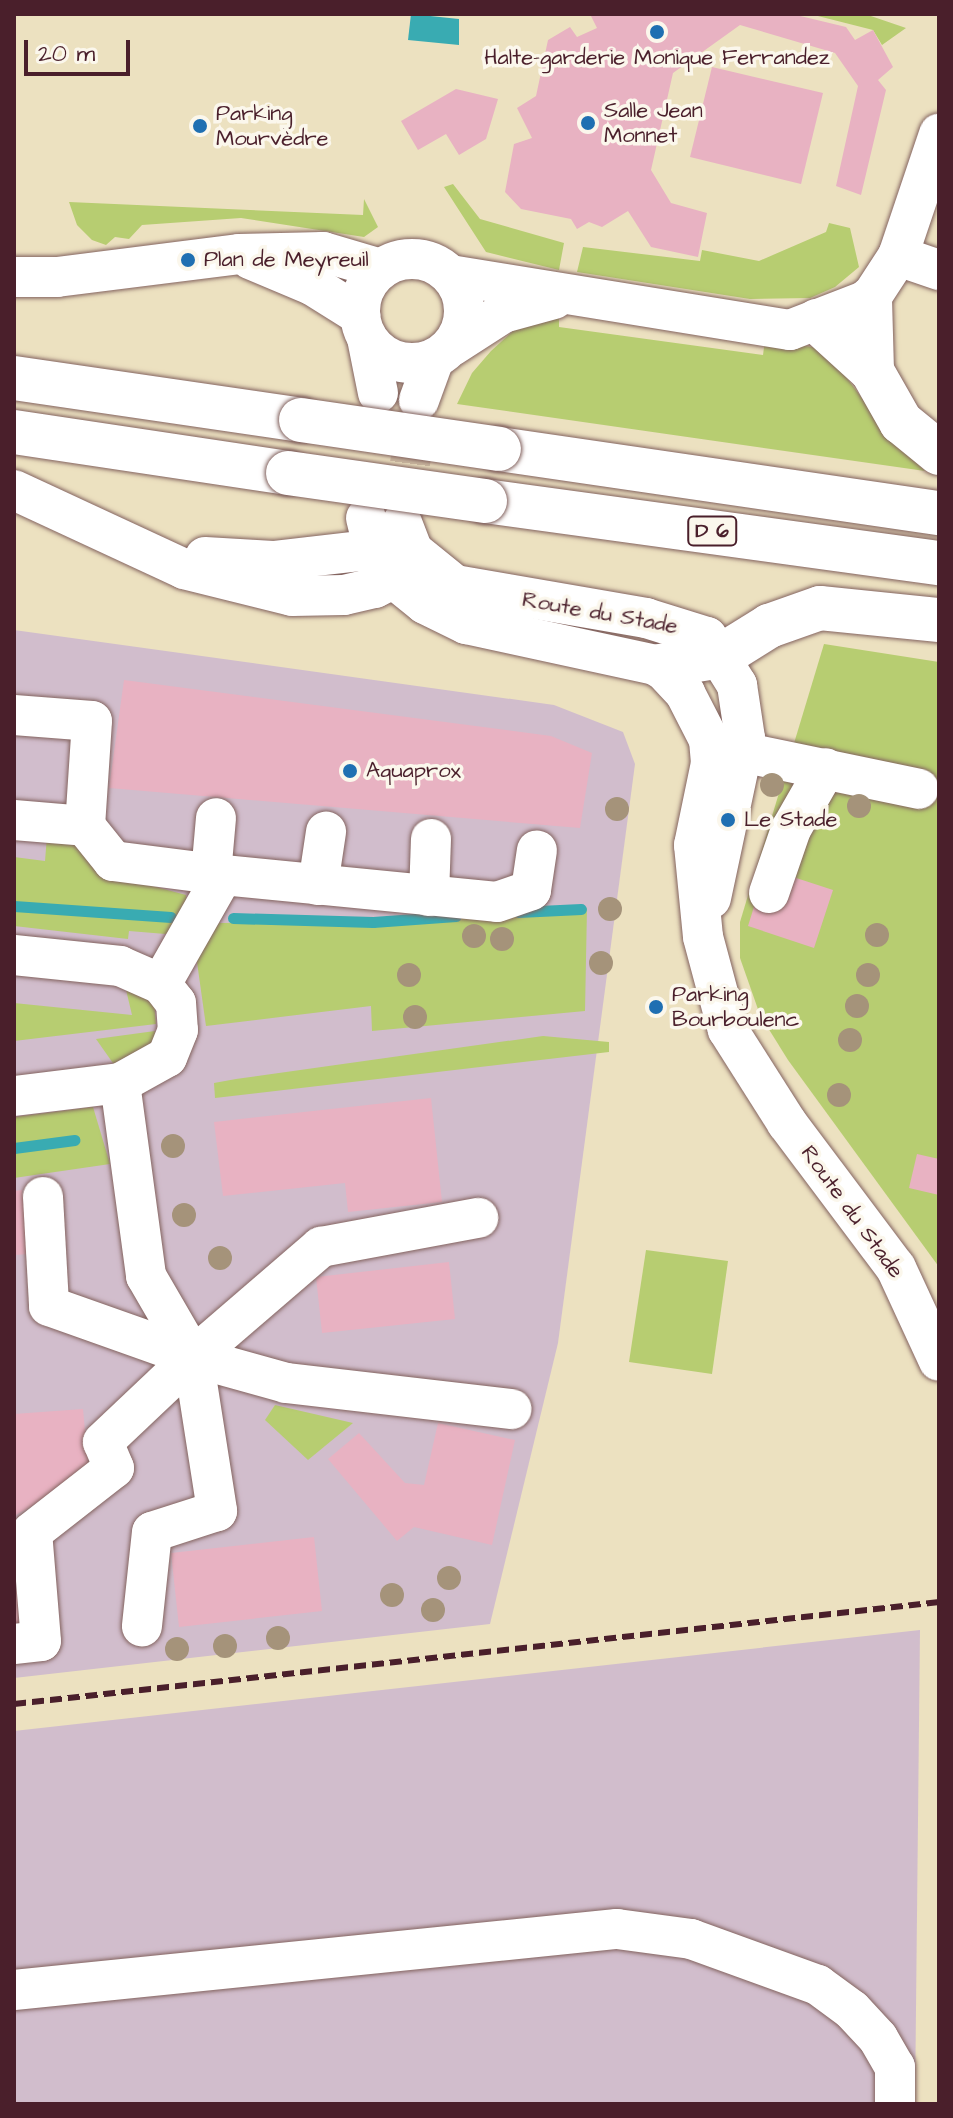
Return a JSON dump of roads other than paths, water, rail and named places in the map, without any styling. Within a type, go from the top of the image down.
[{"type":"highway","points":[[870,299],[872,371]]},
{"type":"highway","points":[[817,321],[872,371],[901,422],[939,453]]},
{"type":"highway","name":"D 6","points":[[14,378],[939,513]]},
{"type":"highway","name":"D 6","points":[[14,432],[939,563]]},
{"type":"highway","points":[[660,666],[721,656],[769,626],[820,608],[939,620]]},
{"type":"street","points":[[378,393],[364,327],[362,297],[381,269],[395,262],[423,260],[450,275],[761,329],[790,330],[870,299],[898,256],[939,134]]},
{"type":"street","points":[[14,277],[57,277],[239,254],[323,252],[381,269]]},
{"type":"street","points":[[239,254],[312,285],[364,327],[390,359],[404,364],[443,352],[503,313],[566,296]]},
{"type":"street","points":[[898,256],[939,270]]},
{"type":"street","points":[[419,400],[443,352],[465,318],[459,288],[450,275]]},
{"type":"street","points":[[14,490],[120,536],[184,569],[292,596],[344,595],[389,544]]},
{"type":"street","name":"Route du Stade","points":[[389,544],[455,585],[687,628],[707,637],[721,656],[737,685],[726,748],[703,937],[737,1046],[896,1268],[939,1361]]},
{"type":"street","name":"Route du Stade","points":[[389,544],[466,624],[660,666],[685,693],[726,748]]},
{"type":"street","points":[[14,715],[92,721],[85,826],[113,861],[217,875],[497,902],[531,890],[537,850]]},
{"type":"street","points":[[726,748],[919,789]]},
{"type":"street","points":[[769,893],[791,829],[826,768]]},
{"type":"street","points":[[161,984],[217,875],[216,818]]},
{"type":"street","points":[[14,820],[85,826]]},
{"type":"street","points":[[318,885],[326,832]]},
{"type":"street","points":[[429,896],[431,839]]},
{"type":"street","points":[[14,955],[120,966],[161,984],[176,1003],[178,1030],[167,1057],[120,1083],[14,1096]]},
{"type":"street","points":[[120,1083],[146,1276],[193,1357],[217,1511],[152,1532],[142,1626]]},
{"type":"street","points":[[43,1197],[49,1306],[193,1357],[286,1383],[512,1409]]},
{"type":"street","points":[[14,1644],[41,1641],[32,1532],[114,1468],[103,1442],[193,1357],[321,1247],[478,1218]]},
{"type":"street","points":[[14,1990],[617,1929],[691,1939],[818,1985],[852,2010],[878,2038],[895,2067],[895,2104]]},
{"type":"water","points":[[411,14],[459,19],[459,45],[408,40]]},
{"type":"waterway","points":[[14,906],[171,917]]},
{"type":"waterway","points":[[518,912],[581,909]]},
{"type":"waterway","points":[[233,918],[373,922],[456,916]]},
{"type":"waterway","points":[[14,1148],[74,1140]]},
{"type":"tunnel","points":[[402,523],[418,404]]},
{"type":"railway","points":[[14,1704],[939,1602]]},
{"type":"place","name":"Halte-garderie Monique Ferrandez","points":[[657,32]]},
{"type":"place","name":"Salle Jean Monnet","points":[[588,123]]},
{"type":"place","name":"Parking Mourvèdre","points":[[200,126]]},
{"type":"place","name":"Plan de Meyreuil","points":[[188,260]]},
{"type":"place","name":"Aquaprox","points":[[350,771]]},
{"type":"place","name":"Le Stade","points":[[728,820]]},
{"type":"place","name":"Parking Bourboulenc","points":[[656,1007]]}]
